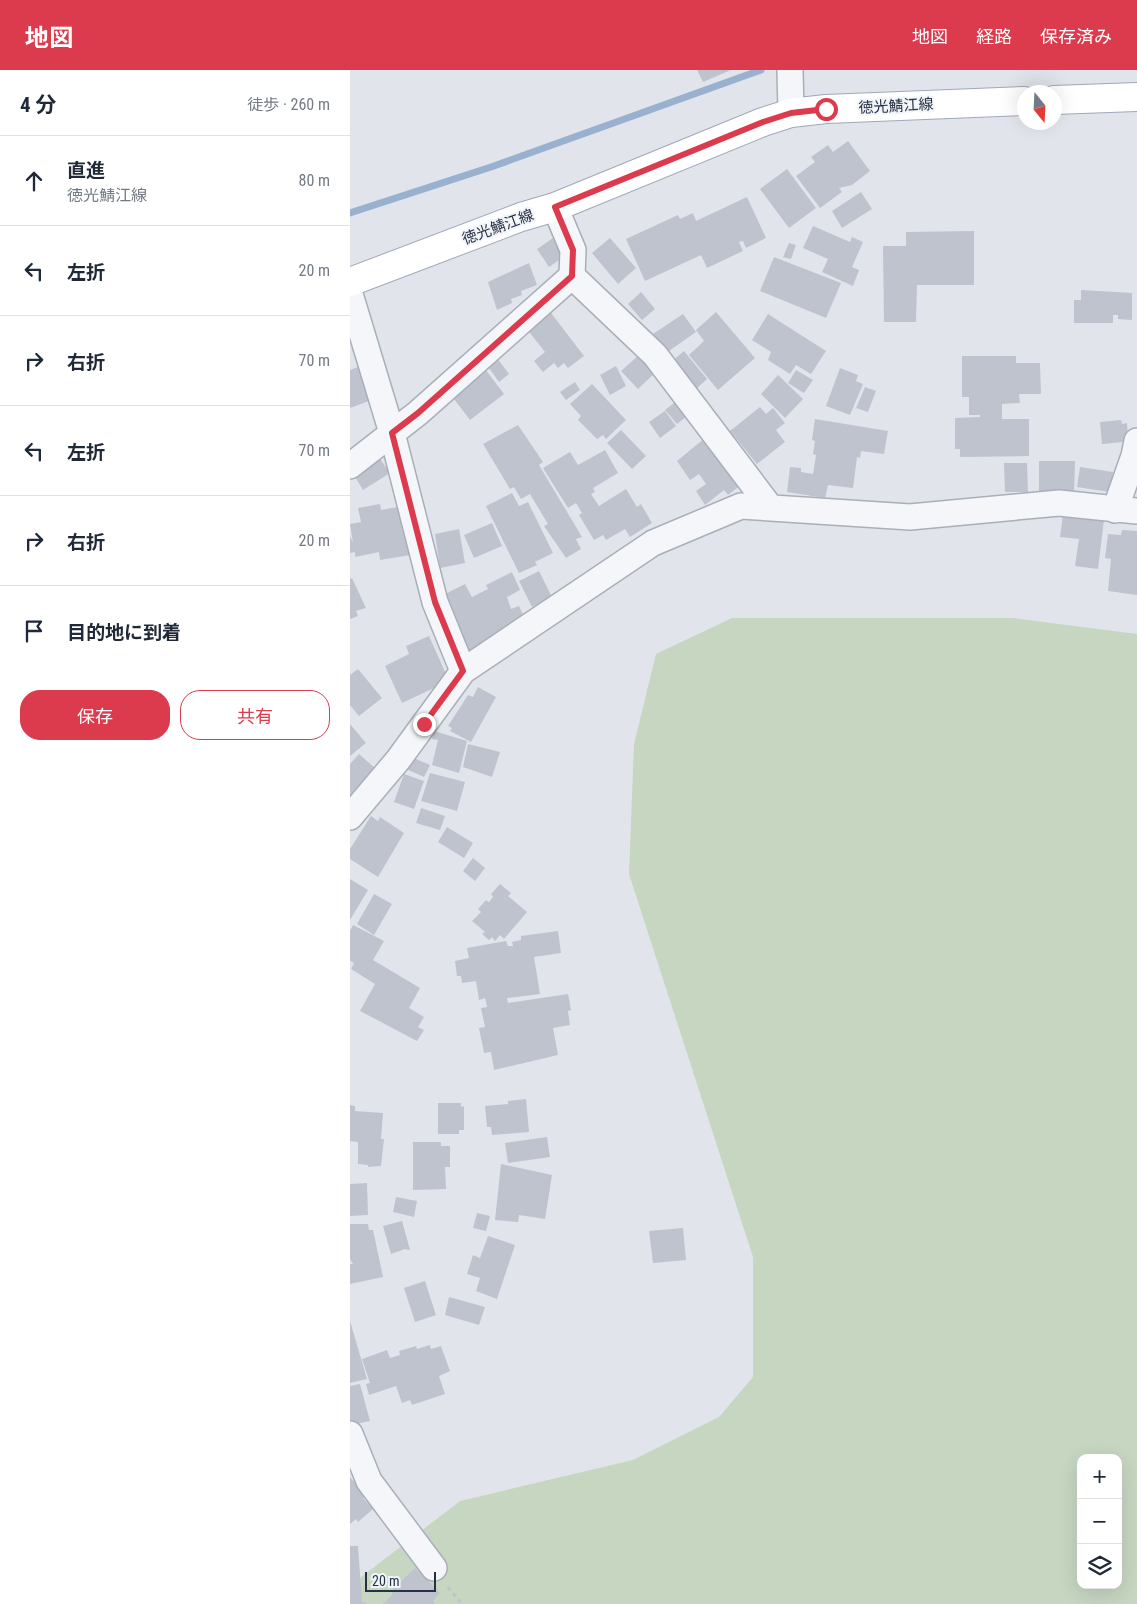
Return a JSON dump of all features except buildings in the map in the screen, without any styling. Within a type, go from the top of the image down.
[{"type":"main road","points":[[1062,100],[1137,97]]},
{"type":"main road","name":"徳光鯖江線","points":[[350,282],[555,207],[754,126],[791,113],[826,109],[1017,101]]},
{"type":"street","points":[[790,70],[791,113]]},
{"type":"street","points":[[350,466],[440,394],[572,276],[573,250],[555,207]]},
{"type":"street","points":[[572,276],[655,354],[770,507]]},
{"type":"street","points":[[350,294],[392,433],[435,602],[463,671]]},
{"type":"street","points":[[350,817],[398,760],[463,671],[653,543],[741,506],[910,516],[1059,503],[1126,510],[1137,441]]},
{"type":"street","points":[[350,1434],[369,1481],[434,1568]]},
{"type":"green space","points":[[732,618],[1013,618],[1137,634],[1137,1604],[350,1604],[350,1589],[360,1578],[460,1501],[633,1460],[719,1417],[753,1377],[753,1257],[629,874],[634,744],[656,654]]},
{"type":"waterway","points":[[350,213],[491,167],[761,70]]},
{"type":"route","points":[[424,724],[463,671],[435,602],[392,433],[418,413],[572,276],[573,250],[557,217],[555,207],[763,122],[791,113],[826,109]]}]
